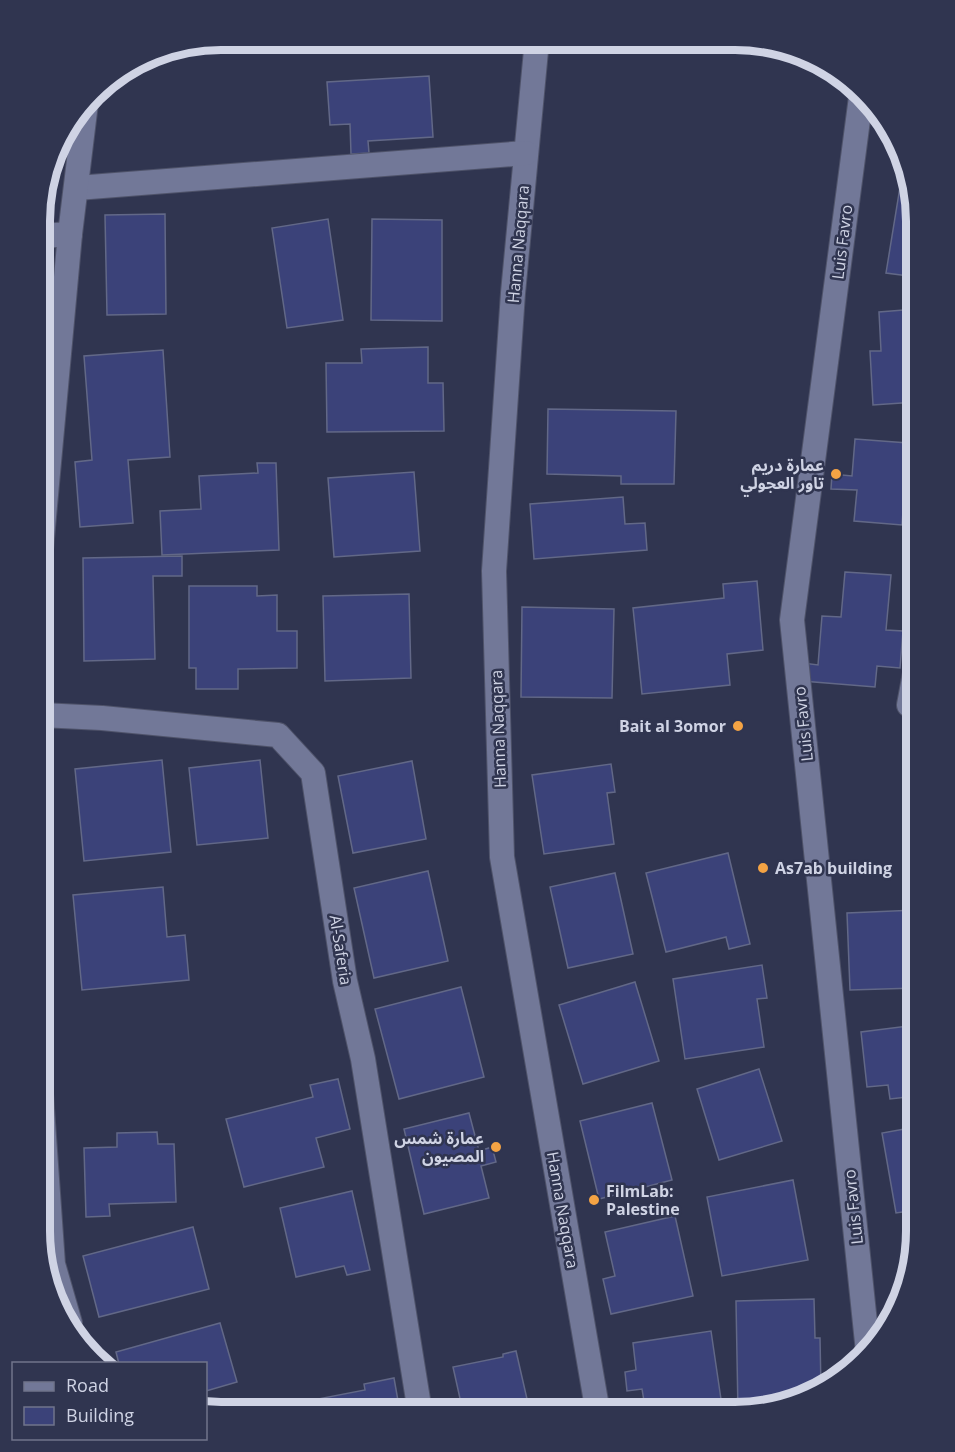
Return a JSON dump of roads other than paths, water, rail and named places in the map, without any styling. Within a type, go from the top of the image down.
[{"type":"street","name":"Hanna Naqqara","points":[[536,50],[512,304],[494,571],[502,857],[596,1402]]},
{"type":"street","name":"Luis Favro","points":[[860,105],[792,620],[867,1339]]},
{"type":"street","points":[[50,444],[70,234],[84,118]]},
{"type":"street","points":[[77,188],[526,153]]},
{"type":"street","points":[[50,235],[70,234]]},
{"type":"street","name":"Al-Saferia","points":[[50,723],[102,718],[278,735],[313,773],[345,981],[363,1059],[418,1402]]},
{"type":"street","points":[[50,1221],[53,1264],[61,1290]]},
{"type":"place","name":"عمارة دريم تاور العجولي","points":[[836,474]]},
{"type":"place","name":"Bait al 3omor","points":[[738,726]]},
{"type":"place","name":"As7ab building","points":[[763,868]]},
{"type":"place","name":"عمارة شمس المصيون","points":[[496,1147]]},
{"type":"place","name":"FilmLab: Palestine","points":[[594,1200]]}]
